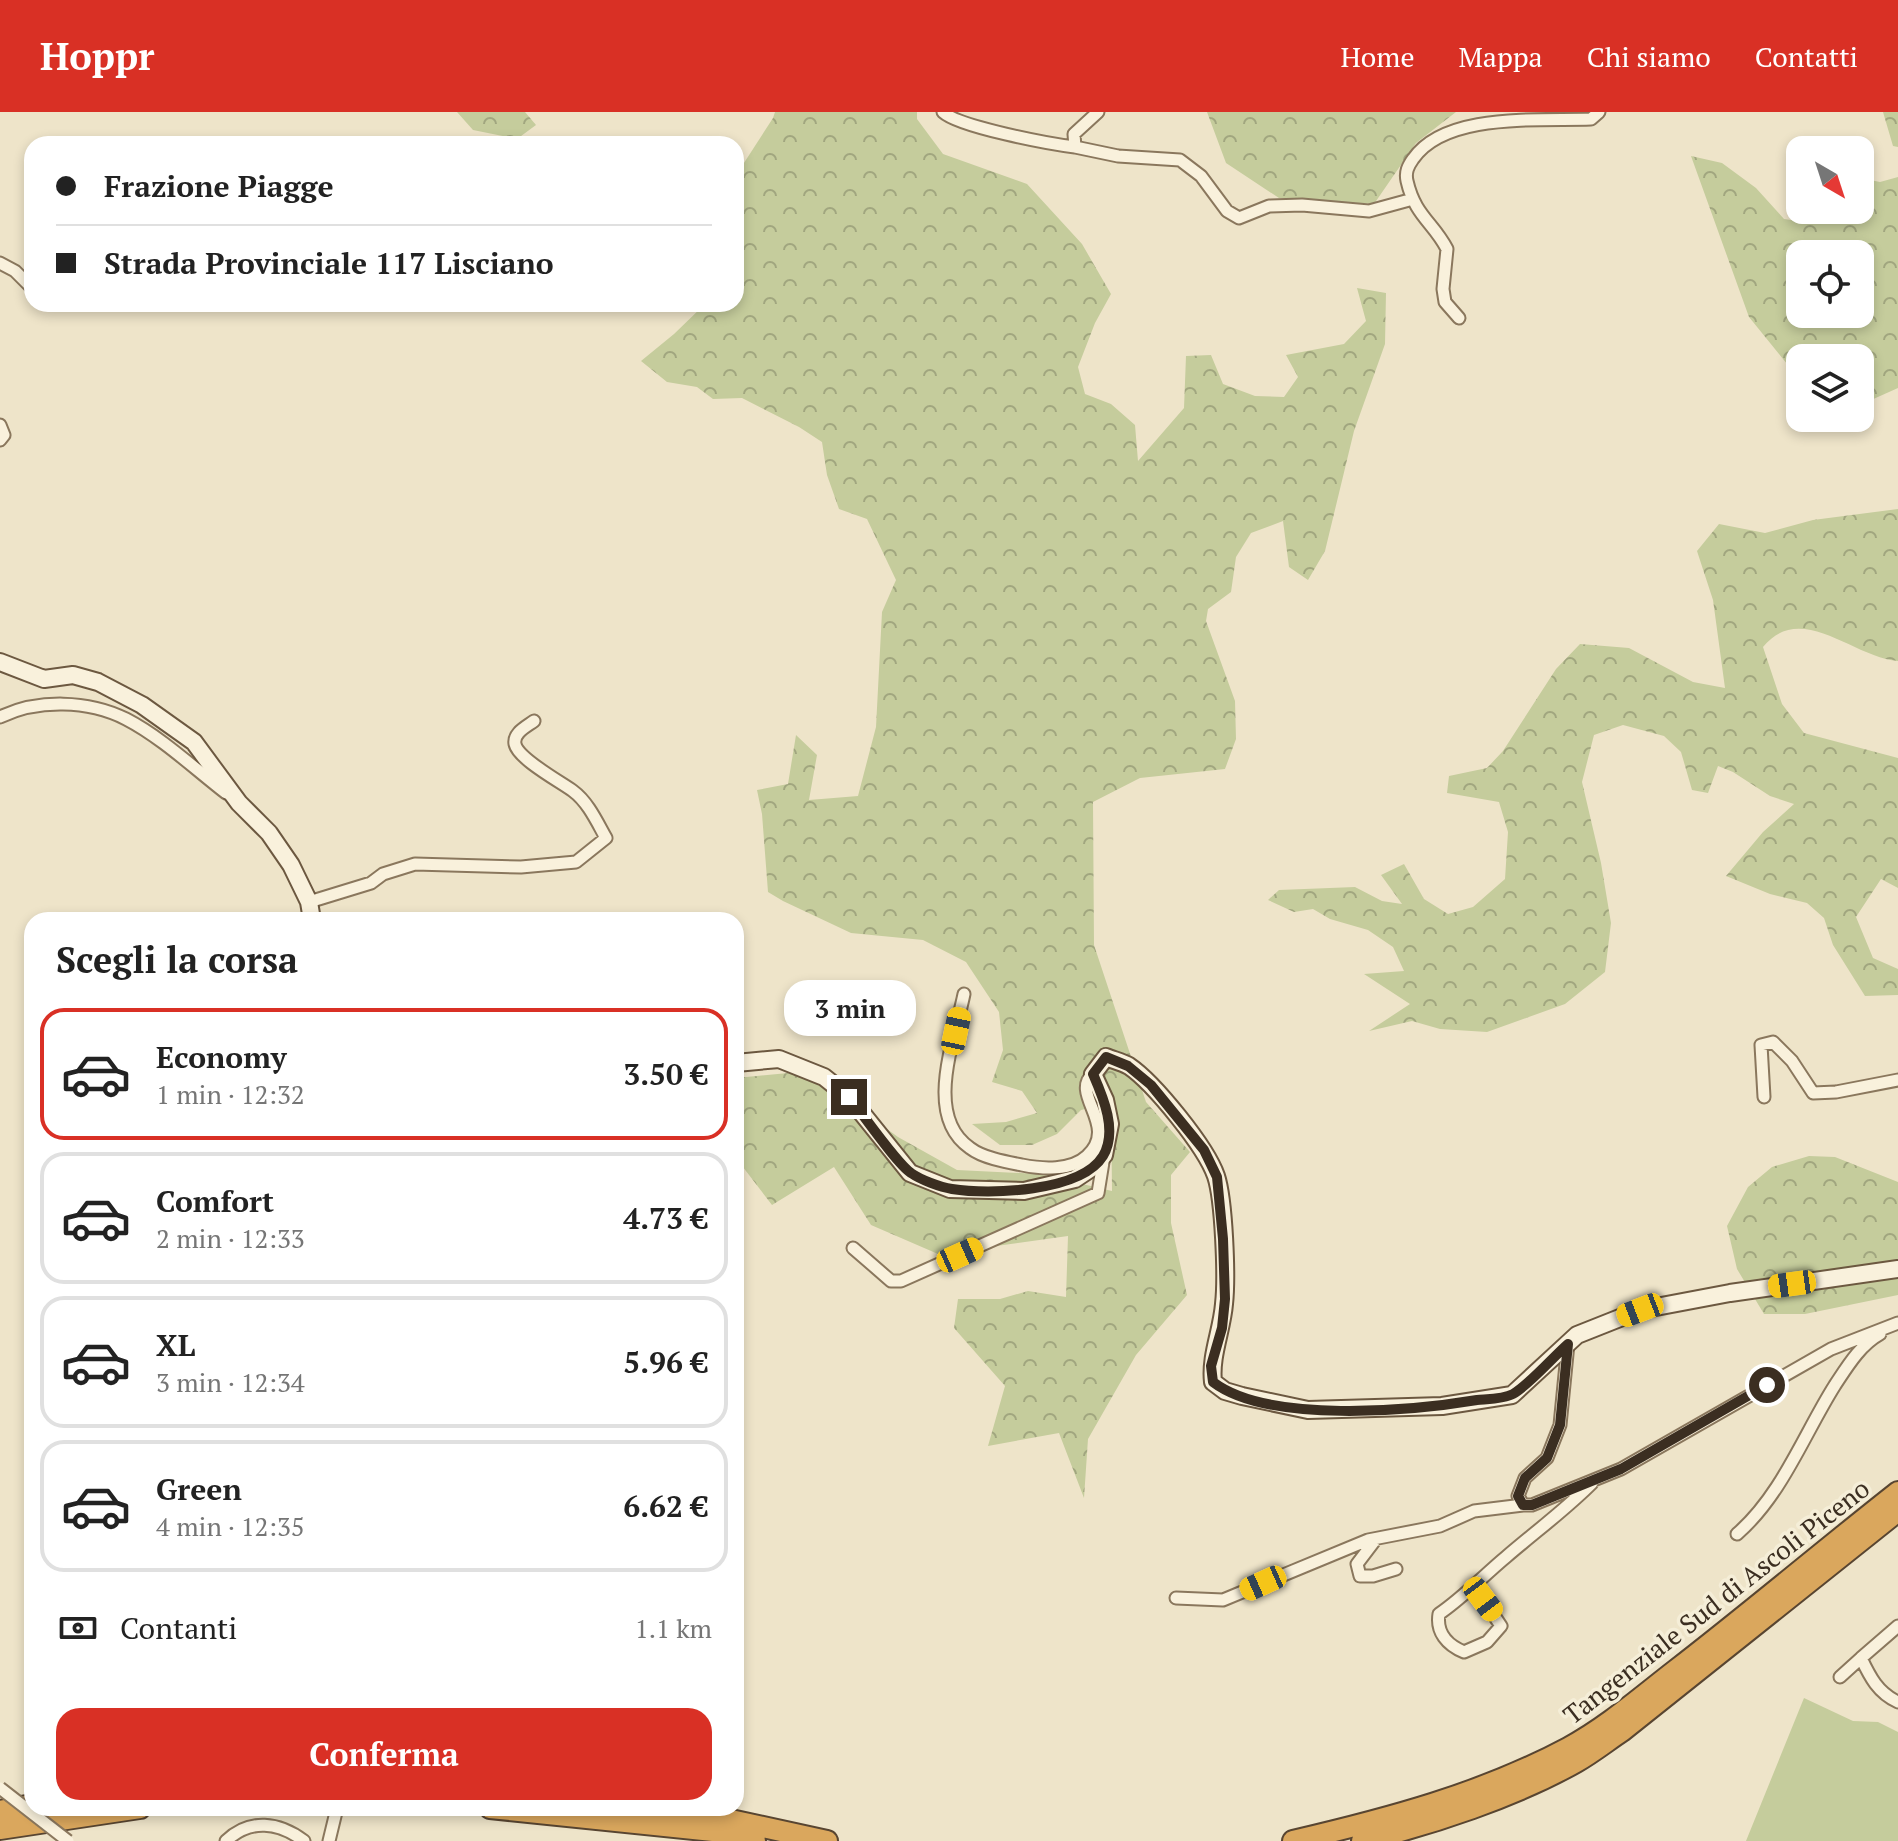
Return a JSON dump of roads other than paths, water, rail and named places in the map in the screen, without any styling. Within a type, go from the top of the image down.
[{"type":"highway","name":"Tangenziale Sud di Ascoli Piceno","points":[[1293,1841],[1373,1822],[1476,1789],[1570,1747],[1603,1726],[1711,1643],[1898,1492]]},
{"type":"highway","name":"Tangenziale Sud di Ascoli Piceno","points":[[1362,1841],[1481,1804],[1529,1786],[1578,1761],[1622,1731],[1898,1511]]},
{"type":"highway","points":[[0,1811],[24,1806]]},
{"type":"highway","points":[[0,1829],[80,1816]]},
{"type":"highway","points":[[568,1816],[713,1831],[755,1841]]},
{"type":"highway","points":[[701,1816],[827,1841]]},
{"type":"street","points":[[943,112],[959,121],[1040,143],[1118,156],[1180,160],[1201,176],[1227,211],[1239,218],[1269,206],[1302,205],[1369,211],[1413,199]]},
{"type":"street","points":[[1075,147],[1074,134],[1098,112]]},
{"type":"street","points":[[1459,318],[1445,302],[1443,289],[1447,249],[1418,213],[1406,172],[1409,165],[1422,147],[1445,130],[1514,118],[1591,119],[1599,112]]},
{"type":"street","points":[[0,263],[24,280]]},
{"type":"street","points":[[0,425],[4,435],[0,440]]},
{"type":"street","points":[[1,665],[44,679],[73,675],[98,682],[142,705],[194,742],[239,803]]},
{"type":"street","points":[[0,717],[32,706],[61,703],[103,710],[126,719],[239,803],[269,833],[291,865],[311,912]]},
{"type":"street","points":[[309,902],[371,883],[383,874],[415,864],[521,867],[576,862],[596,848],[606,838],[577,793],[516,748],[514,741],[518,733],[534,721]]},
{"type":"street","points":[[964,994],[949,1062],[945,1105],[946,1118],[955,1136],[972,1150],[1041,1168],[1063,1167],[1085,1159],[1097,1144],[1099,1124],[1085,1087],[1087,1079],[1106,1057],[1128,1066],[1151,1085],[1204,1150],[1217,1177],[1225,1299],[1222,1328],[1211,1366],[1213,1382],[1225,1391],[1308,1410],[1442,1406],[1512,1395],[1577,1335],[1640,1310],[1730,1293],[1898,1269]]},
{"type":"street","points":[[1764,1097],[1761,1045],[1773,1042],[1792,1061],[1813,1093],[1836,1092],[1898,1080]]},
{"type":"street","points":[[744,1062],[779,1059],[824,1077],[849,1097],[910,1173],[950,1189],[1024,1191],[1075,1179],[1104,1155]]},
{"type":"street","points":[[853,1248],[891,1281],[901,1281],[1098,1193],[1110,1124],[1105,1100],[1093,1074]]},
{"type":"street","points":[[1176,1598],[1223,1600],[1310,1566],[1348,1546],[1440,1526],[1474,1511],[1532,1505],[1621,1469],[1831,1349],[1898,1324]]},
{"type":"street","points":[[1737,1534],[1771,1495],[1848,1365],[1875,1337],[1898,1324]]},
{"type":"street","points":[[1523,1505],[1518,1496],[1525,1478],[1547,1458],[1560,1425],[1568,1344]]},
{"type":"street","points":[[1477,1584],[1501,1626],[1487,1642],[1464,1652],[1453,1648],[1442,1636],[1439,1614],[1566,1508],[1595,1479]]},
{"type":"street","points":[[1376,1539],[1357,1564],[1360,1576],[1373,1576],[1396,1569]]},
{"type":"street","points":[[1840,1677],[1898,1626]]},
{"type":"street","points":[[1861,1658],[1885,1696],[1898,1702]]},
{"type":"street","points":[[0,1788],[24,1807]]},
{"type":"street","points":[[36,1816],[68,1841]]},
{"type":"street","points":[[329,1841],[335,1816]]},
{"type":"street","points":[[226,1841],[238,1831],[262,1824],[283,1828],[304,1841]]}]
